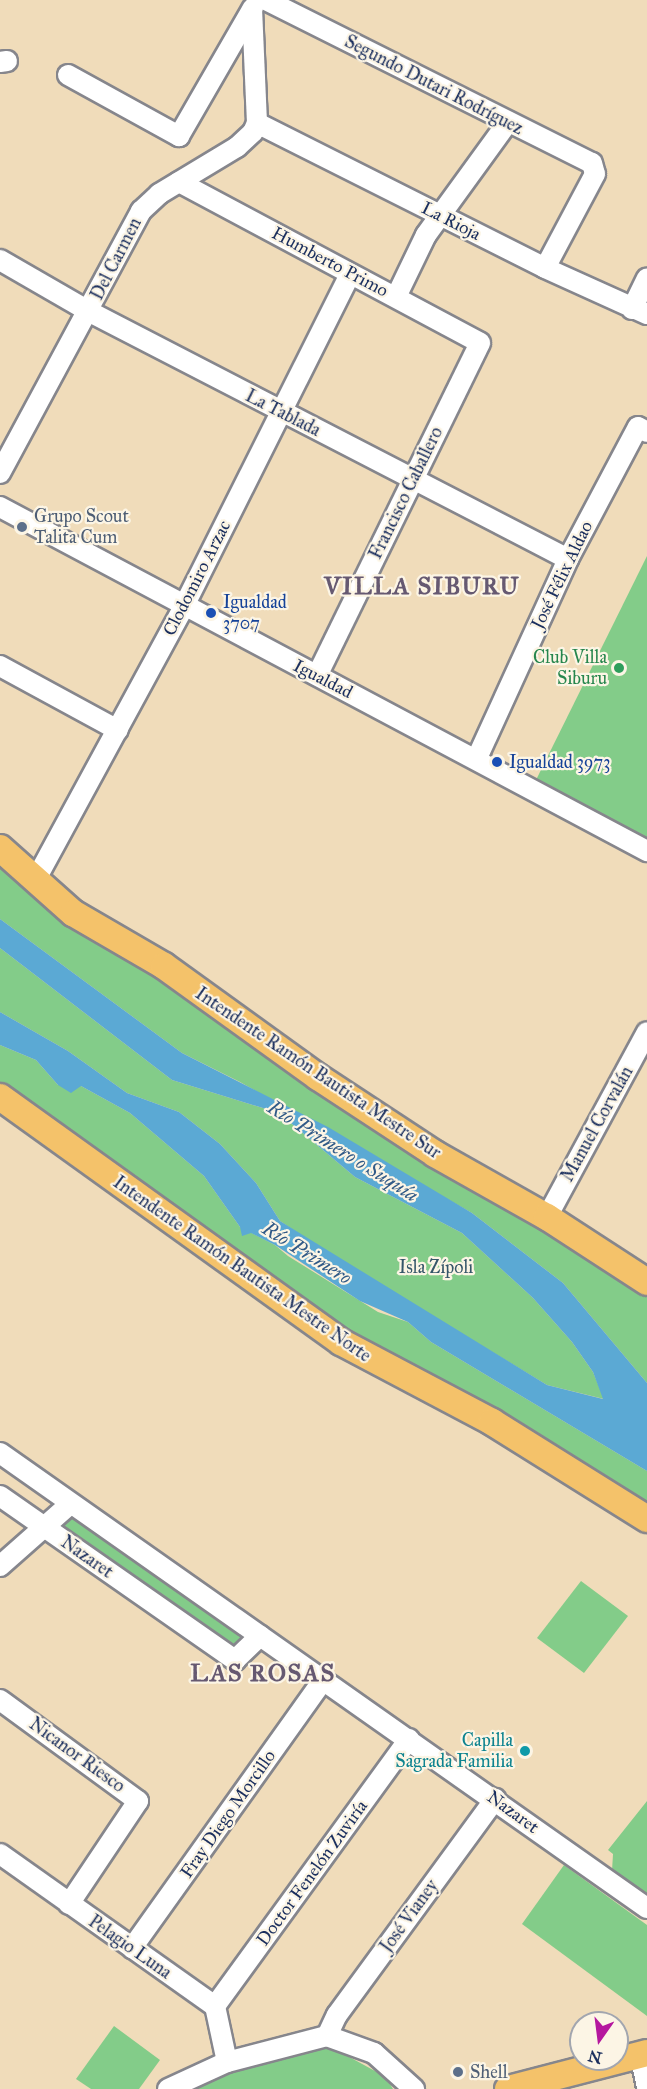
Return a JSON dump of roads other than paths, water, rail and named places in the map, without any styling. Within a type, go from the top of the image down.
[{"type":"main road","name":"Intendente Ramón Bautista Mestre Sur","points":[[0,848],[73,913],[164,966],[318,1077],[435,1154],[547,1217],[647,1282]]},
{"type":"main road","name":"Intendente Ramón Bautista Mestre Norte","points":[[0,1097],[341,1342],[492,1422],[647,1519]]},
{"type":"main road","points":[[508,2089],[644,2054]]},
{"type":"street","name":"Segundo Dutari Rodríguez","points":[[258,3],[592,163],[595,174],[545,268]]},
{"type":"street","points":[[257,123],[258,3]]},
{"type":"street","points":[[68,75],[179,136],[258,3]]},
{"type":"street","points":[[396,297],[440,215],[508,122]]},
{"type":"street","name":"Del Carmen","points":[[0,473],[90,312],[141,211],[179,182],[247,139],[257,123]]},
{"type":"street","name":"La Rioja","points":[[257,123],[545,268],[639,311]]},
{"type":"street","name":"Humberto Primo","points":[[179,182],[480,343]]},
{"type":"street","name":"La Tablada","points":[[0,260],[90,312],[568,559]]},
{"type":"street","name":"Clodomiro Arzac","points":[[36,879],[184,606],[350,274]]},
{"type":"street","points":[[639,311],[647,278]]},
{"type":"street","name":"Francisco Caballero","points":[[317,675],[480,343]]},
{"type":"street","name":"José Félix Aldao","points":[[477,758],[568,559],[642,429]]},
{"type":"street","name":"Igualdad","points":[[0,507],[184,606],[477,758],[647,851]]},
{"type":"street","points":[[0,666],[118,730]]},
{"type":"street","name":"Manuel Corvalán","points":[[547,1217],[647,1032]]},
{"type":"street","name":"Nazaret","points":[[0,1453],[69,1504],[324,1679],[647,1908]]},
{"type":"street","name":"Nazaret","points":[[0,1496],[235,1660],[260,1636]]},
{"type":"street","points":[[0,1566],[69,1504]]},
{"type":"street","name":"Fray Diego Morcillo","points":[[132,1948],[324,1679]]},
{"type":"street","name":"Nicanor Riesco","points":[[0,1700],[138,1801],[69,1904]]},
{"type":"street","name":"Doctor Fenelón Zuviría","points":[[215,2006],[409,1739]]},
{"type":"street","name":"José Vianey","points":[[327,2036],[338,2015],[495,1799]]},
{"type":"street","name":"Pelagio Luna","points":[[0,1854],[215,2006]]},
{"type":"street","points":[[215,2006],[227,2062]]},
{"type":"street","points":[[168,2089],[227,2062],[327,2036],[374,2053],[414,2089]]},
{"type":"street","points":[[644,2054],[647,2086]]},
{"type":"water","points":[[0,919],[182,1053],[328,1127],[472,1213],[563,1283],[647,1383],[647,1471],[431,1342],[408,1322],[360,1301],[275,1245],[251,1233],[242,1236],[240,1227],[204,1176],[130,1113],[81,1086],[71,1093],[58,1085],[36,1060],[0,1045],[0,1012],[68,1051],[127,1093],[179,1112],[220,1144],[256,1183],[280,1221],[547,1385],[603,1399],[593,1372],[572,1342],[533,1298],[462,1233],[355,1177],[279,1113],[172,1080],[0,948]]},
{"type":"place","name":"Grupo Scout Talita Cum","points":[[22,527]]},
{"type":"place","name":"Igualdad 3707","points":[[211,613]]},
{"type":"place","name":"Club Villa Siburu","points":[[619,668]]},
{"type":"place","name":"Igualdad 3973","points":[[497,762]]},
{"type":"place","name":"Capilla Sagrada Familia","points":[[525,1751]]},
{"type":"place","name":"Shell","points":[[458,2072]]},
{"type":"district","name":"VILLA SIBURU","points":[[422,587]]},
{"type":"district","name":"LAS ROSAS","points":[[263,1674]]},
{"type":"water label","name":"Río Primero o Suquía","points":[[343,1151]]},
{"type":"water label","name":"Río Primero","points":[[307,1253]]},
{"type":"park label","name":"Isla Zípoli","points":[[436,1267]]}]
